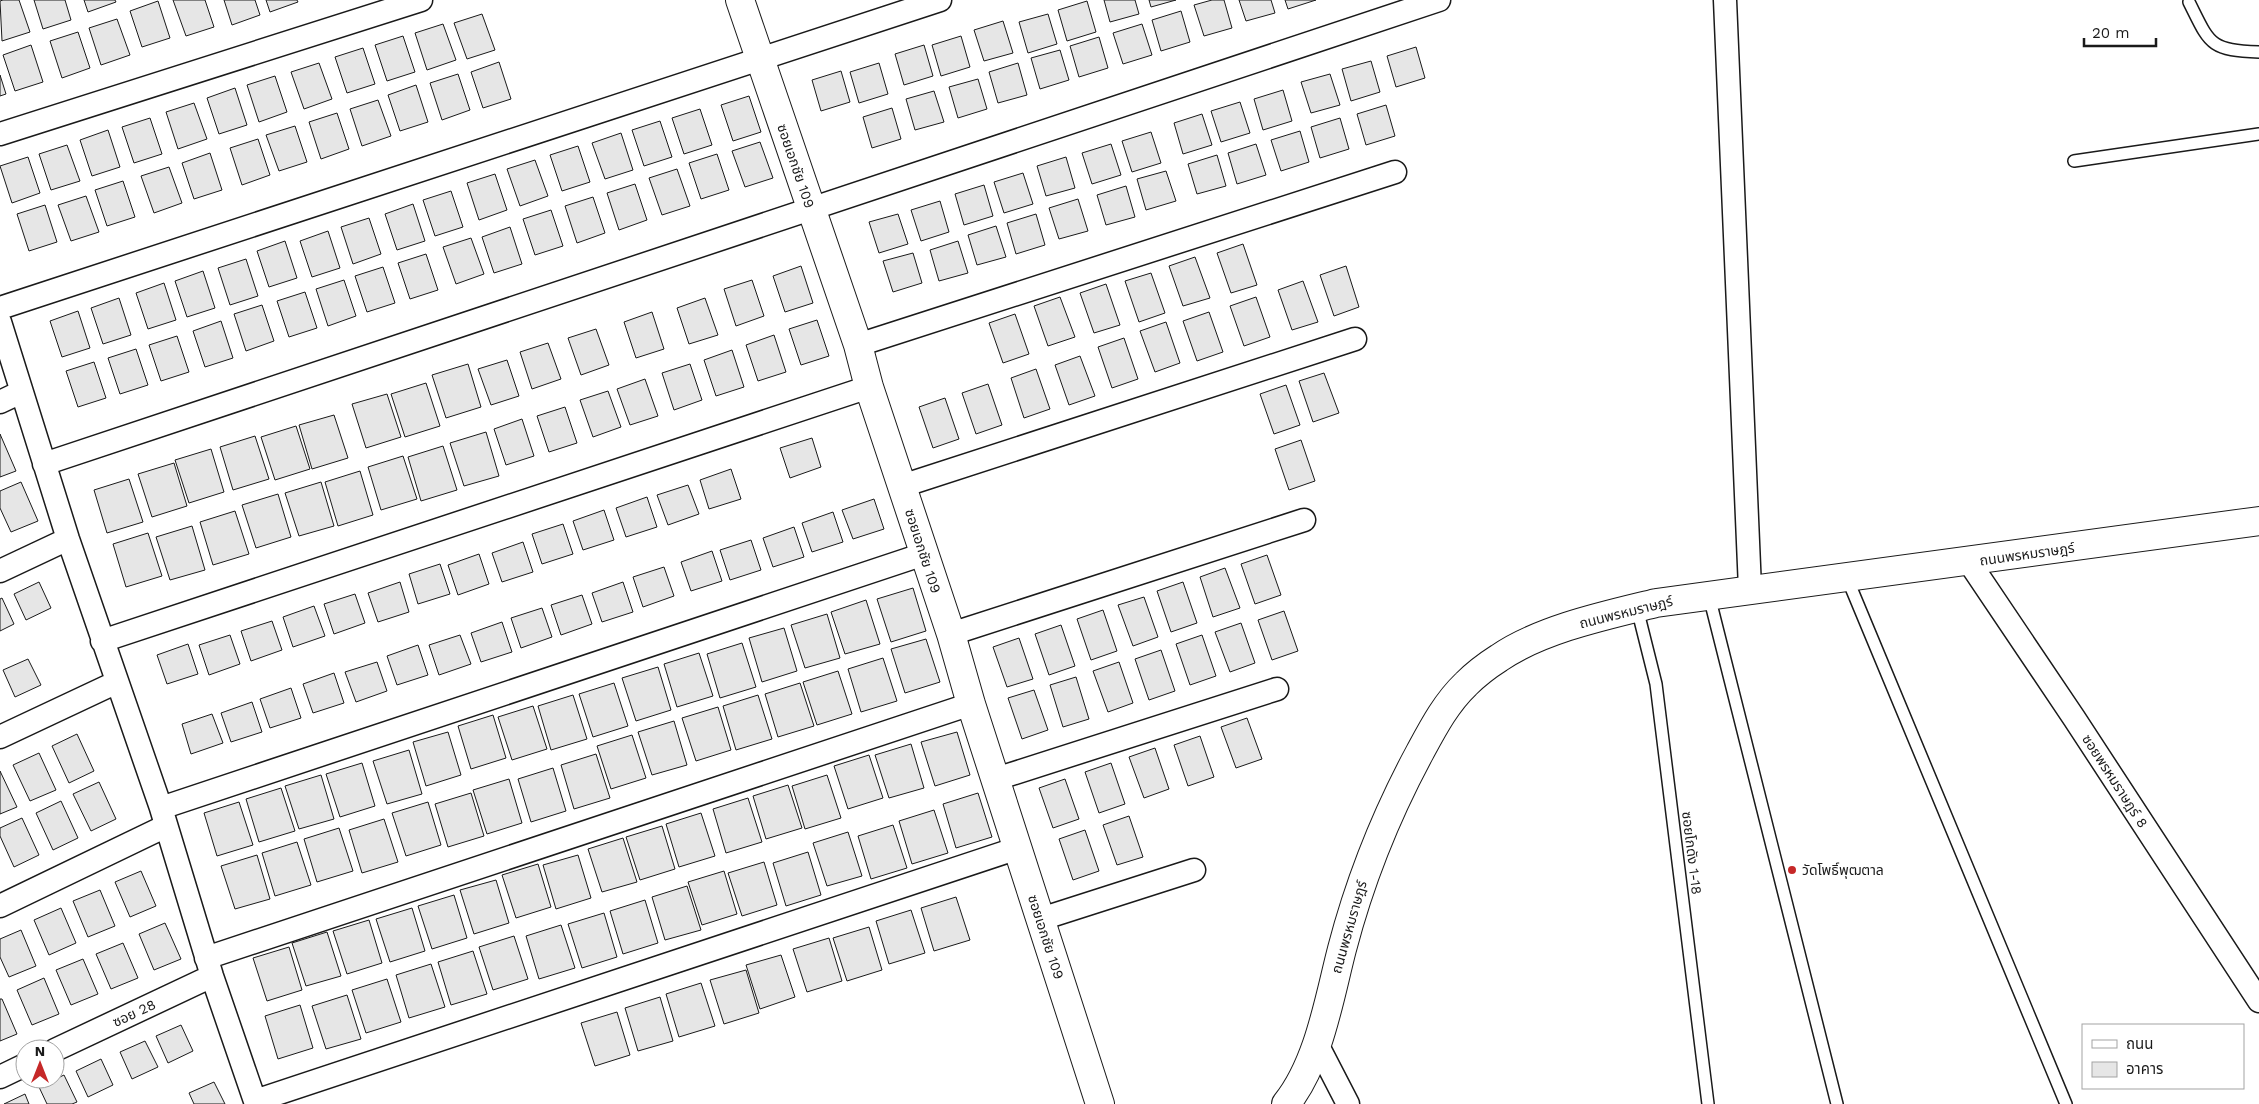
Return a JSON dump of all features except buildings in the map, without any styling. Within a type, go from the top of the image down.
[{"type":"street","points":[[0,134],[421,0]]},
{"type":"street","name":"ซอยเอกชัย 109","points":[[740,0],[858,345],[869,387],[1100,1104]]},
{"type":"street","points":[[0,308],[940,0]]},
{"type":"street","points":[[44,464],[1439,0]]},
{"type":"street","points":[[1725,0],[1750,589]]},
{"type":"street","points":[[858,345],[1395,172]]},
{"type":"street","points":[[0,322],[68,539],[164,817],[209,967],[255,1103],[1018,848]]},
{"type":"street","points":[[902,486],[1355,339]]},
{"type":"street","points":[[102,641],[869,387]]},
{"type":"street","points":[[0,402],[21,392]]},
{"type":"street","points":[[950,634],[1304,520]]},
{"type":"street","name":"ถนนพรหมราษฎร์","points":[[1294,1100],[1317,1044],[1355,899],[1409,773],[1438,718],[1466,684],[1500,657],[1539,638],[1596,616],[1709,595],[1969,562],[2259,521]]},
{"type":"street","points":[[0,571],[68,539]]},
{"type":"street","points":[[0,906],[164,817],[924,554]]},
{"type":"street","name":"ซอยพรหมราษฎร์ 8","points":[[1969,562],[2259,1001]]},
{"type":"street","points":[[0,737],[117,682]]},
{"type":"street","points":[[996,780],[1277,689]]},
{"type":"street","name":"ซอย 28","points":[[65,1045],[209,967],[971,704]]},
{"type":"street","points":[[1040,919],[1194,870]]},
{"type":"street","points":[[1317,1044],[1348,1104]]},
{"type":"street","points":[[0,1076],[15,1069]]},
{"type":"lane","points":[[2189,2],[2207,38],[2220,48],[2259,52]]},
{"type":"lane","points":[[2074,161],[2259,134]]},
{"type":"lane","points":[[1847,578],[2066,1104]]},
{"type":"lane","points":[[1709,595],[1837,1104]]},
{"type":"lane","name":"ซอยโกดัง 1-18","points":[[1637,608],[1656,684],[1708,1104]]},
{"type":"place","name":"วัดโพธิ์พุฒตาล","points":[[1792,870]]}]
